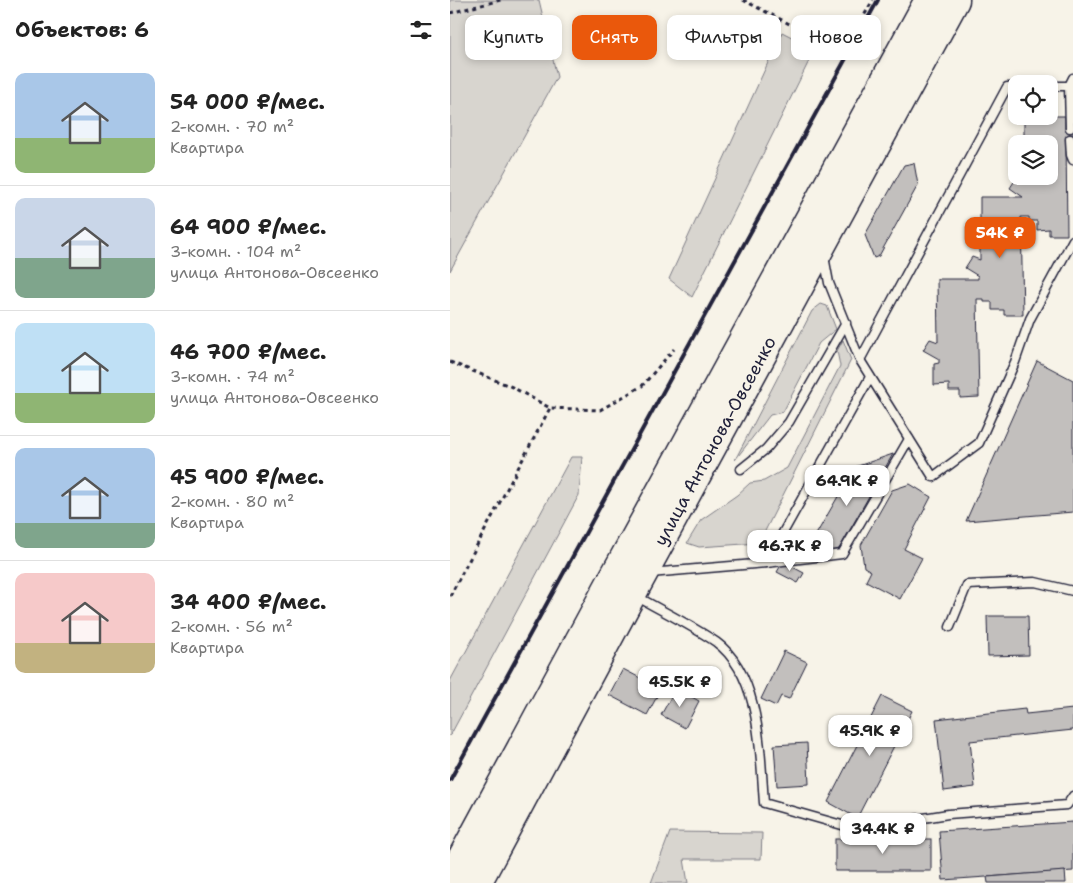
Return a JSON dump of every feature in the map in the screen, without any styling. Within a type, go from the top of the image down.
[{"type":"highway","name":"улица Антонова-Овсеенко","points":[[450,880],[929,0]]},
{"type":"highway","name":"улица Антонова-Овсеенко","points":[[477,883],[637,584],[955,0]]},
{"type":"lane","points":[[1070,128],[1071,86],[1073,78]]},
{"type":"lane","points":[[1058,86],[1071,86]]},
{"type":"lane","points":[[860,360],[1008,87]]},
{"type":"lane","points":[[1070,139],[1073,160]]},
{"type":"lane","points":[[822,244],[829,282],[860,360],[933,477],[979,443],[1015,362],[1030,319],[1073,240]]},
{"type":"lane","points":[[741,469],[766,449],[789,422],[846,323]]},
{"type":"lane","points":[[766,563],[870,377]]},
{"type":"lane","points":[[637,584],[766,563],[842,554],[909,439]]},
{"type":"lane","points":[[950,627],[967,585],[1035,582],[1073,591]]},
{"type":"lane","points":[[637,584],[716,643],[733,658],[747,686],[757,723],[764,803],[856,829],[948,814],[1066,805],[1073,796]]},
{"type":"path","points":[[450,13],[500,0]]},
{"type":"path","points":[[743,0],[834,47],[846,47],[873,0]]},
{"type":"path","points":[[450,362],[512,387],[550,408],[600,410],[642,386],[674,349]]},
{"type":"path","points":[[450,596],[550,408]]},
{"type":"shaded area","points":[[450,0],[539,0],[543,15],[465,15],[465,60],[553,60],[557,77],[450,271]]},
{"type":"shaded area","points":[[782,32],[791,37],[791,60],[810,60],[692,297],[669,279],[769,60],[781,60]]},
{"type":"shaded area","points":[[821,304],[827,306],[836,329],[819,343],[783,412],[770,415],[735,460],[812,311]]},
{"type":"shaded area","points":[[843,340],[851,360],[759,543],[699,547],[687,543],[701,520],[737,495],[750,483],[764,481],[787,468],[840,366],[837,351]]},
{"type":"shaded area","points":[[571,457],[582,457],[579,495],[450,736],[450,681]]},
{"type":"shaded area","points":[[670,832],[762,833],[761,859],[684,859],[688,883],[651,883]]},
{"type":"building","points":[[1058,116],[1065,116],[1065,128],[1073,128],[1073,139],[1066,139],[1067,235],[1049,235],[1049,229],[1037,230],[1037,221],[1029,221],[1029,217],[1021,217],[1023,315],[1004,315],[1004,310],[992,310],[992,302],[984,302],[984,299],[977,299],[979,397],[960,398],[960,391],[949,391],[949,384],[934,385],[934,364],[939,363],[939,359],[923,350],[930,339],[938,342],[937,279],[978,279],[978,276],[965,268],[972,257],[980,260],[980,197],[1023,197],[1010,188],[1012,185],[1058,185],[1058,135],[1024,135],[1024,125],[1058,125]]},
{"type":"building","points":[[914,163],[918,185],[879,256],[874,258],[865,235],[904,165]]},
{"type":"building","points":[[1037,361],[1073,380],[1073,512],[966,521]]},
{"type":"building","points":[[893,454],[839,549],[802,559],[855,467]]},
{"type":"building","points":[[910,484],[931,497],[904,549],[922,558],[900,599],[866,581],[871,571],[864,567],[861,545],[892,490]]},
{"type":"building","points":[[783,562],[804,573],[798,583],[777,572]]},
{"type":"building","points":[[987,616],[1028,616],[1029,655],[988,656]]},
{"type":"building","points":[[784,651],[807,662],[789,699],[781,696],[776,706],[761,699]]},
{"type":"building","points":[[623,669],[661,689],[647,715],[609,695]]},
{"type":"building","points":[[676,688],[699,701],[685,728],[661,715]]},
{"type":"building","points":[[882,696],[912,711],[857,818],[828,802]]},
{"type":"building","points":[[1025,709],[1026,714],[1073,709],[1073,730],[970,741],[975,787],[944,791],[936,719]]},
{"type":"building","points":[[807,743],[809,784],[777,786],[774,745]]},
{"type":"building","points":[[1073,822],[1073,871],[943,880],[939,831]]},
{"type":"building","points":[[835,839],[931,839],[931,871],[835,871]]},
{"type":"building","points":[[1065,871],[1066,883],[988,883],[987,877]]},
{"type":"railway","points":[[450,780],[878,0]]}]
